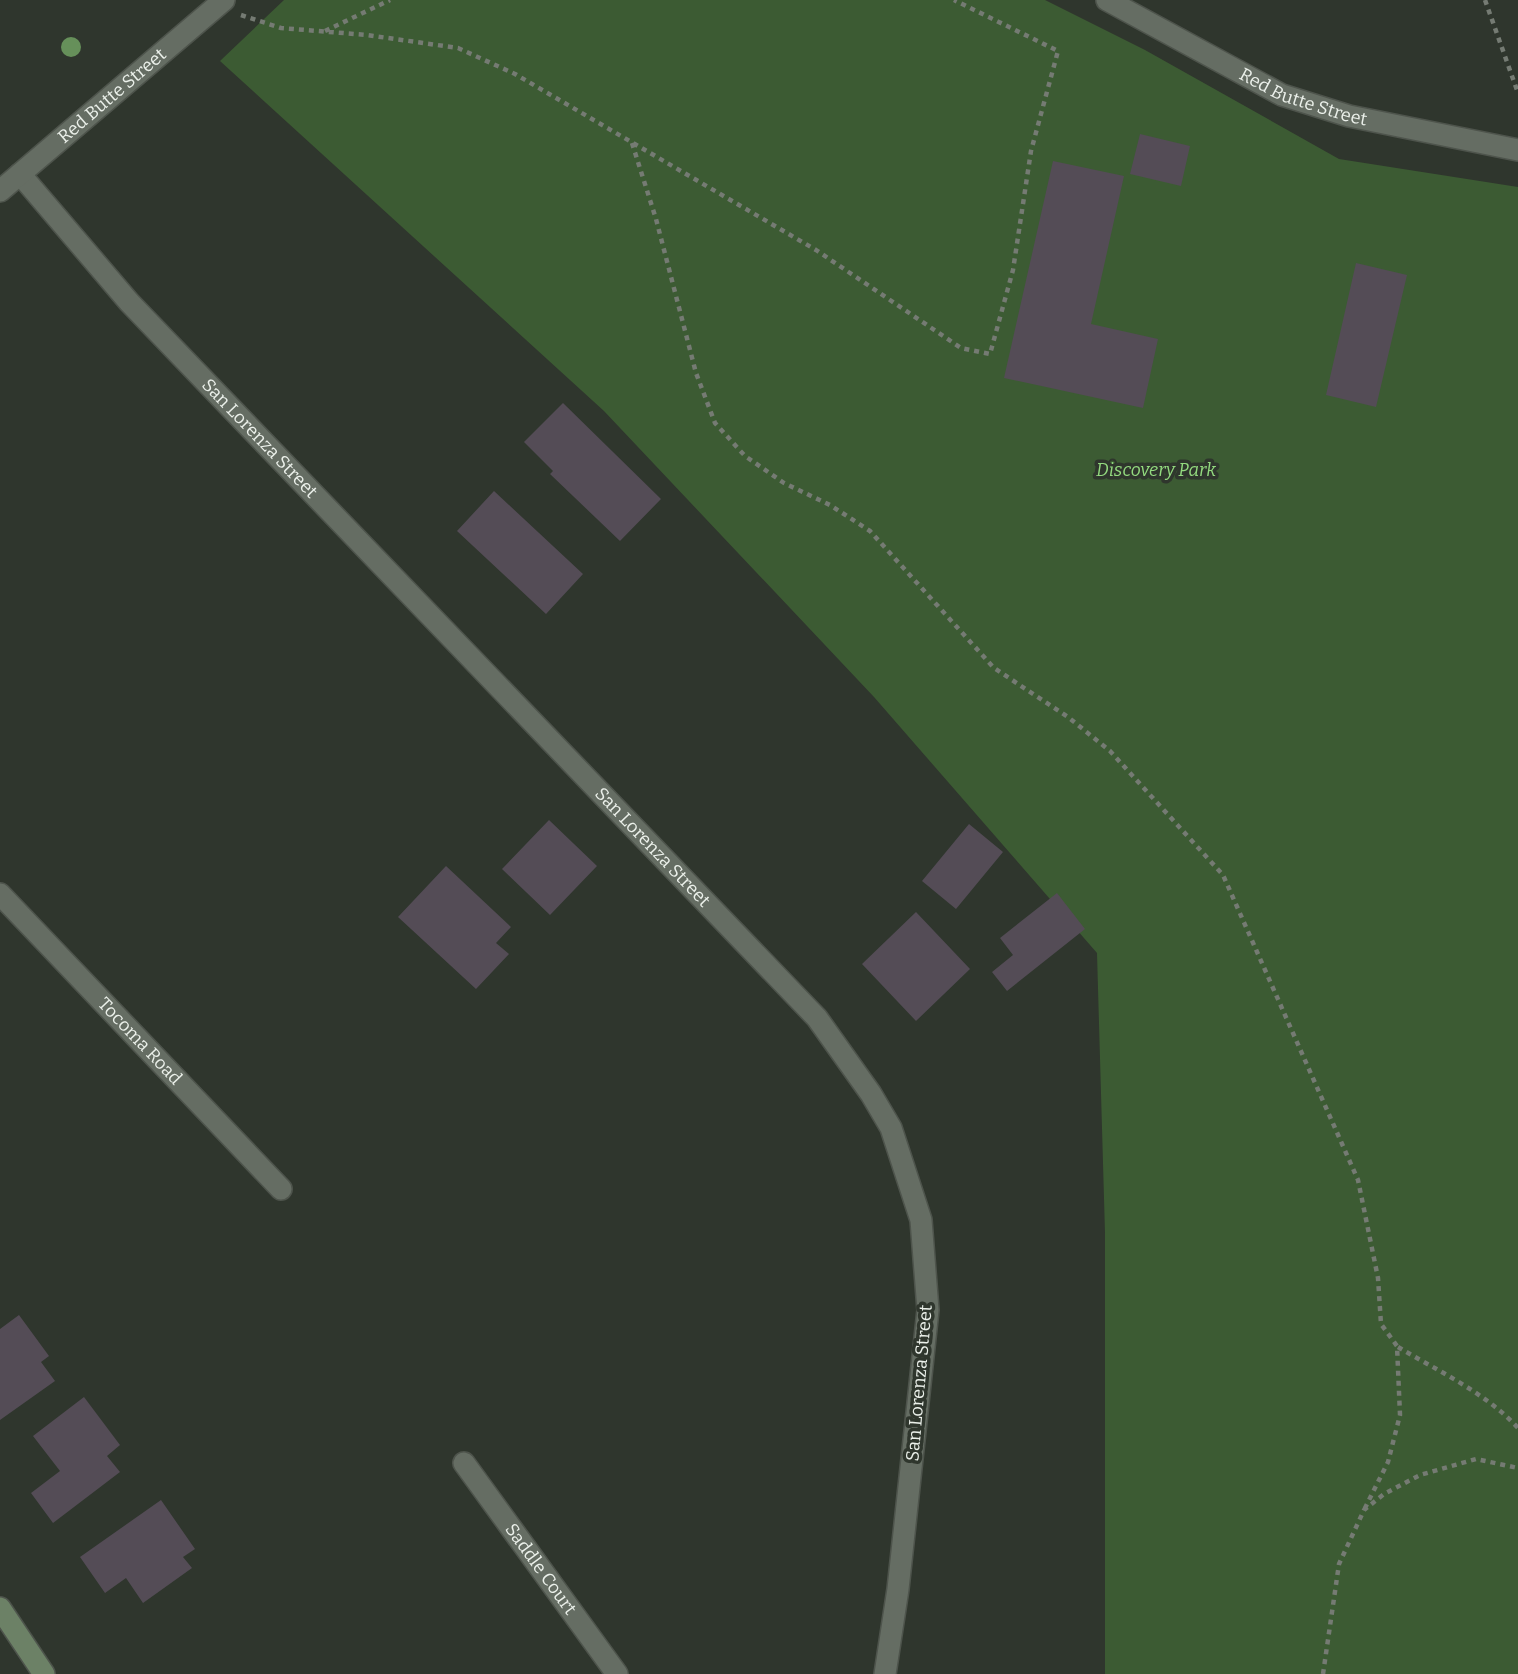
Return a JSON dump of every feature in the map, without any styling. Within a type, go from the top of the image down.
[{"type":"street","name":"Red Butte Street","points":[[1107,0],[1282,95],[1349,116],[1518,150]]},
{"type":"street","name":"Red Butte Street","points":[[0,191],[221,2]]},
{"type":"street","name":"San Lorenza Street","points":[[19,174],[129,302],[817,1018],[871,1094],[891,1128],[921,1220],[928,1310],[898,1589],[885,1674]]},
{"type":"street","name":"Tocoma Road","points":[[0,894],[281,1189]]},
{"type":"street","name":"Saddle Court","points":[[464,1463],[617,1674]]},
{"type":"street","points":[[0,1608],[44,1674]]},
{"type":"path","points":[[324,32],[390,0]]},
{"type":"path","points":[[221,2],[249,18],[281,28],[458,48],[515,74],[816,250],[961,348],[990,354],[1013,270],[1031,151],[1059,51],[954,0]]},
{"type":"path","points":[[1485,0],[1518,93]]},
{"type":"path","points":[[632,143],[656,219],[696,373],[715,423],[745,456],[784,483],[830,505],[870,531],[994,668],[1068,717],[1110,751],[1223,875],[1358,1180],[1378,1278],[1381,1324],[1397,1346],[1472,1391],[1507,1416],[1518,1428]]},
{"type":"path","points":[[1323,1674],[1339,1564],[1388,1462],[1400,1415],[1397,1346]]},
{"type":"path","points":[[1364,1510],[1384,1494],[1420,1475],[1476,1459],[1518,1468]]},
{"type":"green space","name":"Discovery Park","points":[[284,0],[1045,0],[1145,50],[1339,159],[1518,187],[1518,1674],[1105,1674],[1105,1233],[1097,953],[874,697],[604,411],[220,61]]},
{"type":"building","points":[[1140,134],[1190,146],[1181,186],[1130,174]]},
{"type":"building","points":[[1053,161],[1124,176],[1091,324],[1158,339],[1143,408],[1004,378]]},
{"type":"building","points":[[1356,263],[1407,275],[1376,407],[1326,395]]},
{"type":"building","points":[[563,403],[661,499],[620,541],[550,474],[553,471],[524,442]]},
{"type":"building","points":[[494,491],[583,574],[546,614],[457,531]]},
{"type":"building","points":[[549,820],[597,866],[550,915],[502,869]]},
{"type":"building","points":[[969,824],[1003,852],[956,909],[922,881]]},
{"type":"building","points":[[446,866],[511,927],[496,943],[509,954],[476,989],[398,917]]},
{"type":"building","points":[[1057,893],[1085,929],[1007,991],[992,972],[1013,955],[1000,938]]},
{"type":"building","points":[[916,912],[970,969],[916,1021],[862,964]]},
{"type":"building","points":[[19,1315],[49,1356],[41,1362],[55,1381],[0,1420],[0,1329]]},
{"type":"building","points":[[84,1397],[120,1445],[107,1456],[120,1472],[53,1523],[31,1493],[60,1471],[33,1436]]},
{"type":"building","points":[[161,1500],[195,1549],[183,1557],[192,1568],[143,1603],[126,1578],[105,1593],[80,1557]]}]
